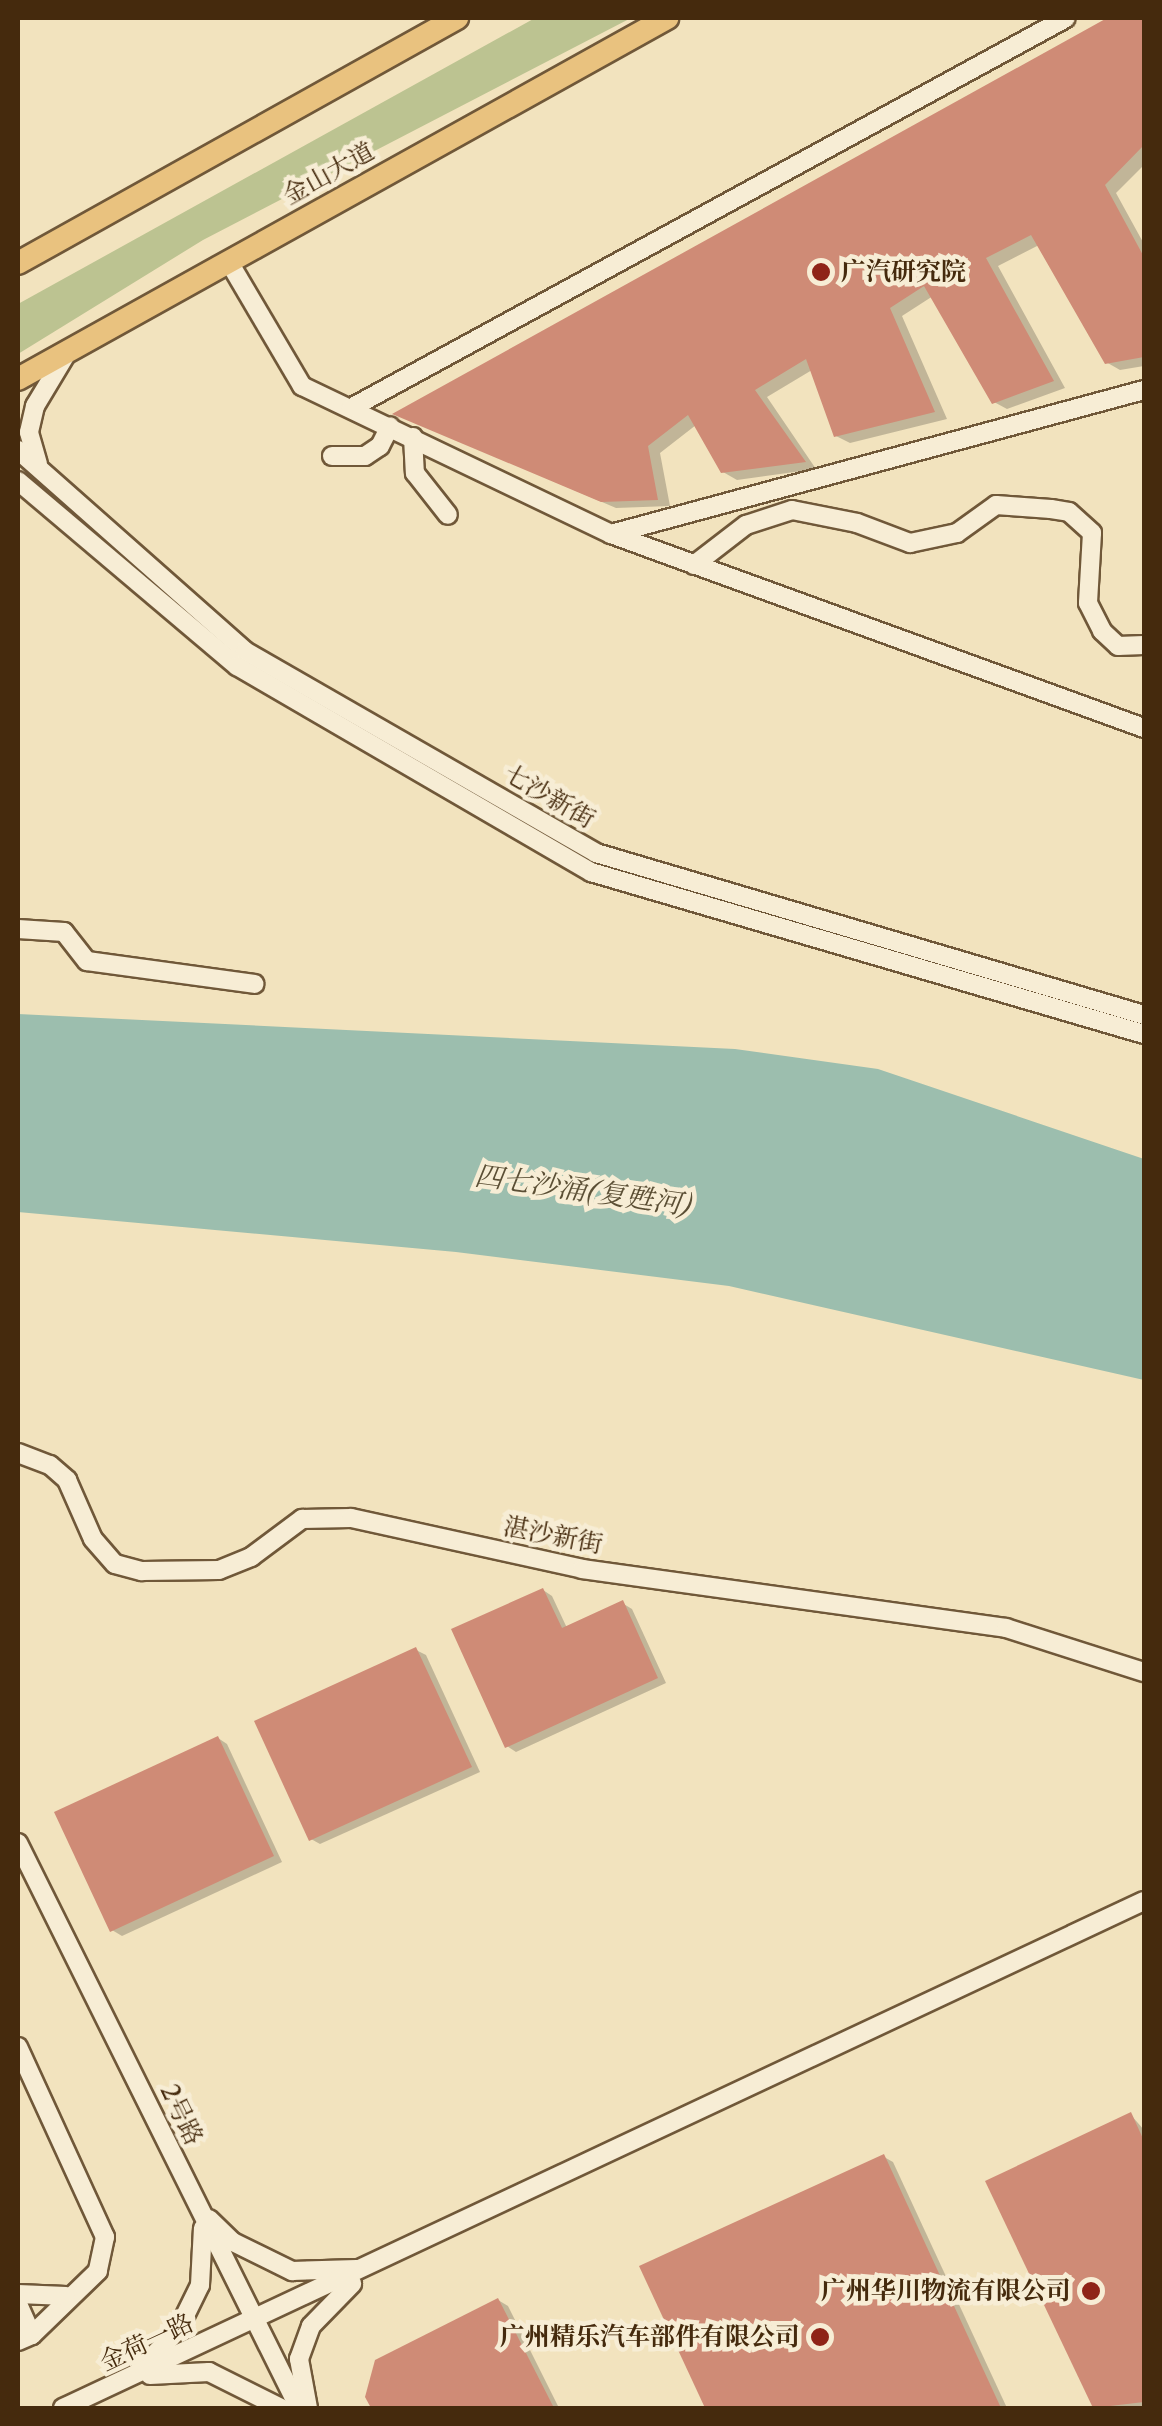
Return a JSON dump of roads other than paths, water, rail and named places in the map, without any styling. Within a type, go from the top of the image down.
[{"type":"main road","points":[[18,263],[457,18]]},
{"type":"main road","name":"金山大道","points":[[18,379],[667,18]]},
{"type":"street","points":[[351,408],[1066,18]]},
{"type":"street","points":[[229,262],[302,386],[611,534],[1144,728]]},
{"type":"street","points":[[44,473],[32,454],[35,406],[58,362],[76,346]]},
{"type":"street","points":[[611,534],[1144,390]]},
{"type":"street","points":[[332,456],[365,456],[380,446],[390,426]]},
{"type":"street","points":[[413,437],[415,473],[448,515]]},
{"type":"street","name":"七沙新街","points":[[18,450],[245,651],[596,852],[1144,1015]]},
{"type":"street","name":"七沙新街","points":[[18,482],[238,666],[591,872],[1144,1034]]},
{"type":"street","points":[[694,565],[746,524],[792,510],[910,543],[957,533],[996,505],[1068,512],[1092,533],[1088,603],[1102,631],[1118,646],[1144,645]]},
{"type":"street","points":[[18,929],[64,932],[87,961],[254,984]]},
{"type":"street","name":"湛沙新街","points":[[18,1453],[50,1465],[67,1480],[94,1538],[116,1564],[142,1572],[219,1570],[251,1558],[302,1520],[351,1518],[582,1569],[1006,1628],[1144,1672]]},
{"type":"street","name":"2号路","points":[[18,1843],[252,2322],[299,2408]]},
{"type":"street","name":"金荷一路","points":[[63,2408],[372,2267],[1144,1901]]},
{"type":"street","points":[[18,2046],[105,2237],[98,2271],[24,2338]]},
{"type":"street","points":[[201,2212],[233,2242],[292,2270],[372,2267]]},
{"type":"street","points":[[130,2378],[178,2330],[200,2285],[201,2212]]},
{"type":"street","points":[[308,2408],[300,2359],[312,2326],[372,2267]]},
{"type":"street","points":[[18,2294],[66,2296]]},
{"type":"street","points":[[18,2304],[24,2338]]},
{"type":"street","points":[[130,2378],[209,2372],[281,2408]]},
{"type":"water","name":"四七沙涌(复甦河)","points":[[18,1014],[735,1049],[878,1069],[1144,1159],[1144,1380],[729,1286],[456,1252],[18,1212]]},
{"type":"place","name":"广汽研究院","points":[[821,272]]},
{"type":"place","name":"广州华川物流有限公司","points":[[1091,2291]]},
{"type":"place","name":"广州精乐汽车部件有限公司","points":[[820,2337]]}]
